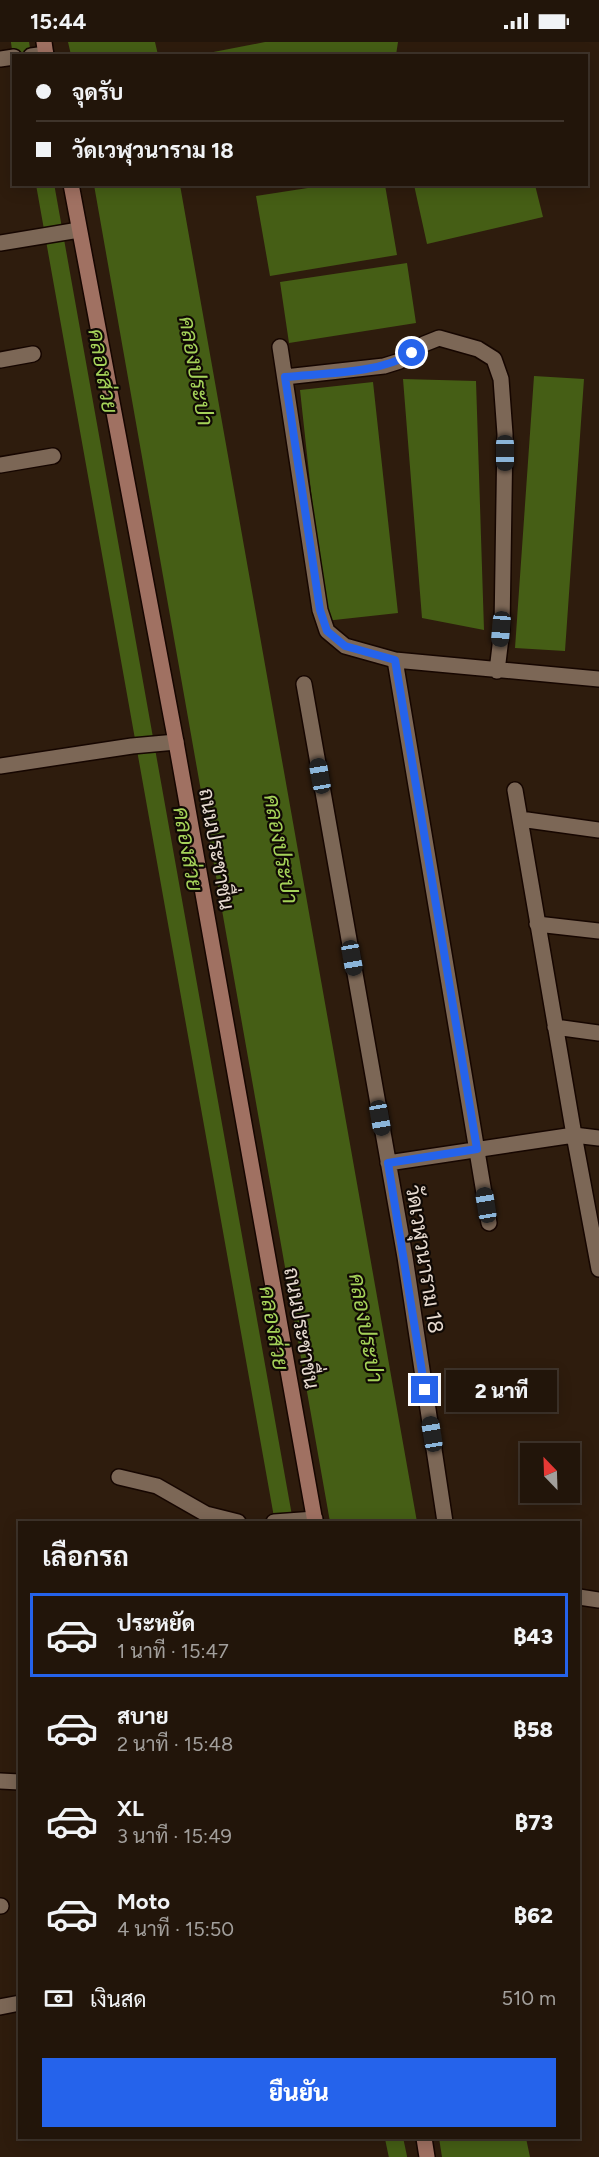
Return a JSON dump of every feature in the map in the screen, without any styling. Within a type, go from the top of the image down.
[{"type":"street","name":"ถนนประชาชื่น","points":[[71,186],[76,231],[176,742],[315,1521]]},
{"type":"street","points":[[0,243],[76,231]]},
{"type":"street","points":[[285,377],[384,366],[400,361],[424,344],[439,338],[478,349],[494,359],[501,379],[505,434],[501,629],[497,671]]},
{"type":"street","points":[[280,347],[320,610],[327,631],[345,646],[395,660],[599,679]]},
{"type":"street","points":[[0,360],[33,354]]},
{"type":"street","points":[[0,465],[53,456]]},
{"type":"street","points":[[395,660],[489,1223]]},
{"type":"street","name":"วัดเวฬุวนาราม 18","points":[[304,684],[405,1257],[445,1521]]},
{"type":"street","points":[[0,766],[132,746],[176,742]]},
{"type":"street","points":[[515,790],[599,1269]]},
{"type":"street","points":[[520,819],[599,830]]},
{"type":"street","points":[[537,924],[599,931]]},
{"type":"street","points":[[555,1027],[599,1033]]},
{"type":"street","points":[[388,1163],[574,1135],[599,1138]]},
{"type":"street","points":[[119,1478],[157,1486],[206,1514],[234,1521]]},
{"type":"street","points":[[580,1597],[599,1600]]},
{"type":"street","points":[[2,1781],[18,1777]]},
{"type":"street","points":[[2,1781],[18,1782]]},
{"type":"street","points":[[0,2007],[18,2003]]},
{"type":"street","points":[[424,2139],[428,2157]]},
{"type":"water","points":[[68,42],[155,42],[158,54],[71,54]]},
{"type":"water","points":[[265,42],[398,42],[396,54],[203,54]]},
{"type":"water","name":"คลองประปา","points":[[94,186],[180,186],[417,1521],[330,1521]]},
{"type":"water","points":[[321,186],[385,186],[397,255],[270,276],[256,196]]},
{"type":"water","points":[[414,186],[535,186],[543,217],[427,244]]},
{"type":"water","points":[[407,263],[416,323],[289,343],[280,282]]},
{"type":"water","points":[[534,376],[584,379],[565,651],[515,648]]},
{"type":"water","points":[[403,379],[476,381],[484,630],[422,618]]},
{"type":"water","points":[[373,382],[398,613],[325,621],[300,390]]},
{"type":"water","points":[[439,2139],[526,2139],[530,2157],[442,2157]]},
{"type":"waterway","name":"คลองส่วย","points":[[20,42],[22,54]]},
{"type":"waterway","name":"คลองส่วย","points":[[45,186],[284,1521]]},
{"type":"waterway","name":"คลองส่วย","points":[[394,2139],[398,2157]]},
{"type":"route","points":[[412,353],[400,361],[384,366],[285,377],[320,610],[327,631],[345,646],[395,660],[477,1149],[388,1163],[425,1390]]}]
